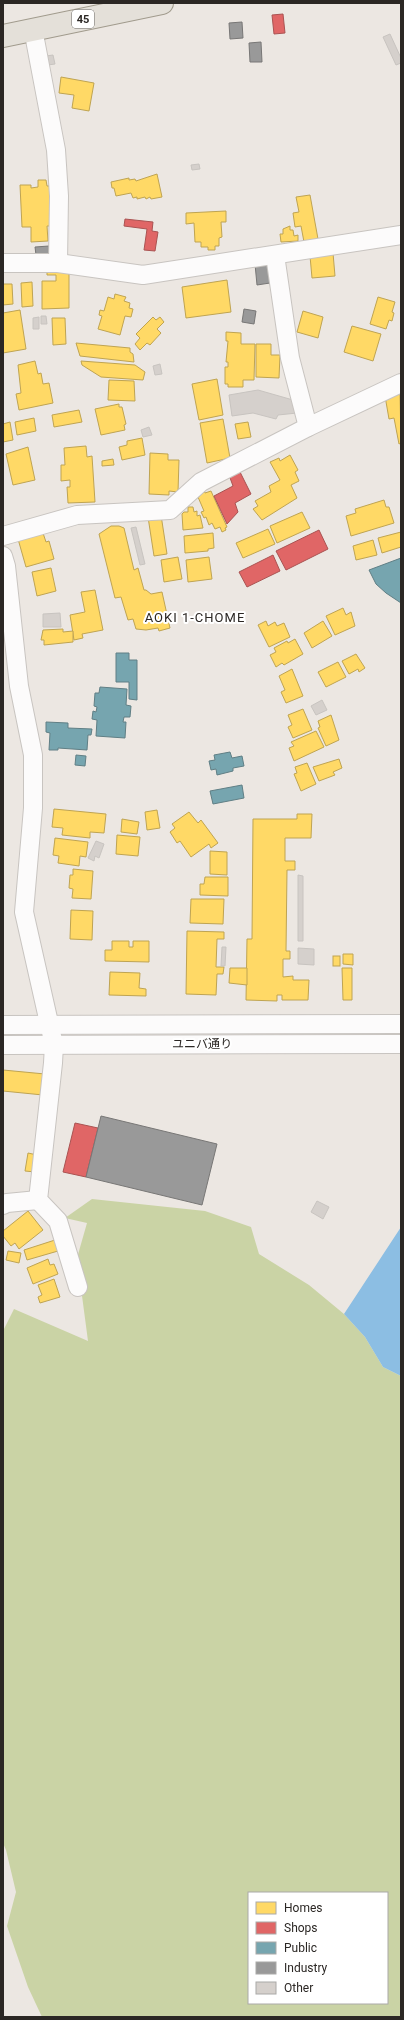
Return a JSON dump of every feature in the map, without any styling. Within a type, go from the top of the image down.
[{"type":"main road","name":"45","points":[[3,36],[162,3]]},
{"type":"street","points":[[33,29],[56,150],[59,196],[58,263]]},
{"type":"street","points":[[3,264],[58,263],[143,275],[401,235]]},
{"type":"street","points":[[275,255],[290,358],[308,427]]},
{"type":"street","points":[[3,536],[77,515],[170,510],[201,482],[308,427],[401,383]]},
{"type":"street","points":[[3,556],[6,566],[19,686],[33,755],[33,808],[24,912],[54,1045],[54,1063],[38,1200],[58,1222],[78,1287]]},
{"type":"street","name":"ユニバ通り","points":[[3,1025],[401,1024]]},
{"type":"street","name":"ユニバ通り","points":[[3,1045],[401,1044]]},
{"type":"street","points":[[3,1205],[7,1203],[38,1200]]},
{"type":"green space","points":[[92,1199],[205,1211],[251,1227],[259,1254],[309,1285],[344,1314],[365,1337],[383,1367],[401,1376],[401,2017],[42,2017],[28,1987],[7,1926],[16,1892],[3,1843],[3,1331],[14,1309],[88,1341],[77,1258],[87,1223],[65,1218]]},
{"type":"water","points":[[401,1227],[401,1376],[383,1367],[365,1337],[344,1314]]},
{"type":"building: Homes","points":[[61,77],[94,83],[89,111],[72,108],[74,95],[59,93]]},
{"type":"building: Homes","points":[[157,174],[162,197],[151,199],[150,197],[146,199],[145,197],[137,199],[137,197],[133,198],[131,193],[116,196],[114,188],[112,188],[111,182],[129,178],[129,180],[135,179],[136,181]]},
{"type":"building: Homes","points":[[38,180],[46,180],[47,186],[51,186],[52,226],[47,226],[48,241],[31,242],[31,227],[22,227],[20,185],[31,185],[31,188],[38,187]]},
{"type":"building: Homes","points":[[310,195],[318,239],[304,242],[301,226],[295,227],[293,213],[299,212],[296,197]]},
{"type":"building: Homes","points":[[226,211],[226,222],[221,222],[222,237],[219,238],[219,246],[215,246],[215,250],[208,250],[208,247],[201,247],[201,242],[195,242],[194,223],[186,224],[186,213]]},
{"type":"building: Homes","points":[[290,226],[290,230],[293,230],[294,236],[298,235],[298,241],[281,242],[280,234],[283,234],[283,229]]},
{"type":"building: Homes","points":[[333,253],[335,276],[312,278],[310,256]]},
{"type":"building: Homes","points":[[47,268],[69,268],[69,308],[42,309],[42,281],[56,281],[56,275],[47,275]]},
{"type":"building: Homes","points":[[227,280],[231,312],[186,318],[182,287]]},
{"type":"building: Homes","points":[[32,282],[33,306],[22,307],[21,283]]},
{"type":"building: Homes","points":[[3,284],[12,284],[13,304],[3,305]]},
{"type":"building: Homes","points":[[115,294],[126,297],[124,301],[130,303],[129,308],[133,309],[131,317],[125,316],[120,335],[98,329],[102,316],[99,315],[100,310],[104,311],[108,297],[114,299]]},
{"type":"building: Homes","points":[[378,297],[395,302],[392,312],[394,313],[392,321],[389,320],[386,329],[370,324]]},
{"type":"building: Homes","points":[[20,310],[26,349],[3,353],[3,313]]},
{"type":"building: Homes","points":[[303,311],[323,317],[318,338],[297,332]]},
{"type":"building: Homes","points":[[153,317],[156,320],[160,317],[164,322],[157,329],[161,333],[150,345],[147,343],[140,350],[135,344],[140,338],[136,334]]},
{"type":"building: Homes","points":[[52,318],[65,318],[66,344],[53,345]]},
{"type":"building: Homes","points":[[352,326],[381,334],[373,361],[344,352]]},
{"type":"building: Homes","points":[[226,332],[241,333],[241,344],[255,344],[254,380],[243,380],[243,387],[228,387],[228,384],[225,384],[225,367],[228,367],[228,362],[226,362],[228,341],[226,341]]},
{"type":"building: Homes","points":[[76,343],[130,348],[130,352],[133,354],[134,362],[80,356]]},
{"type":"building: Homes","points":[[256,344],[271,344],[271,355],[280,355],[279,378],[256,377]]},
{"type":"building: Homes","points":[[35,361],[38,374],[41,373],[43,384],[49,383],[53,403],[19,410],[16,394],[21,393],[18,365]]},
{"type":"building: Homes","points":[[81,361],[135,365],[145,372],[143,380],[101,377],[82,365]]},
{"type":"building: Homes","points":[[217,379],[223,415],[199,420],[192,384]]},
{"type":"building: Homes","points":[[109,380],[134,381],[135,401],[108,400]]},
{"type":"building: Homes","points":[[400,394],[401,443],[399,444],[394,418],[389,419],[385,396]]},
{"type":"building: Homes","points":[[119,404],[119,407],[122,407],[126,424],[124,425],[125,430],[101,435],[95,409]]},
{"type":"building: Homes","points":[[79,410],[82,422],[54,427],[52,415]]},
{"type":"building: Homes","points":[[34,418],[36,431],[17,435],[15,422]]},
{"type":"building: Homes","points":[[223,419],[230,458],[207,463],[200,423]]},
{"type":"building: Homes","points":[[10,422],[13,440],[3,442],[3,424]]},
{"type":"building: Homes","points":[[248,422],[251,437],[238,439],[235,424]]},
{"type":"building: Homes","points":[[142,438],[145,455],[122,460],[119,447],[127,445],[127,441]]},
{"type":"building: Homes","points":[[86,446],[87,457],[92,456],[95,502],[68,503],[67,487],[70,487],[70,480],[61,481],[61,465],[65,465],[64,448]]},
{"type":"building: Homes","points":[[28,447],[35,480],[13,485],[6,454]]},
{"type":"building: Homes","points":[[150,453],[168,454],[168,460],[179,460],[178,492],[169,491],[169,495],[149,494]]},
{"type":"building: Homes","points":[[290,455],[298,470],[295,472],[299,481],[291,485],[297,498],[262,520],[253,509],[258,506],[255,501],[271,492],[269,486],[280,480],[270,462],[279,458],[280,461]]},
{"type":"building: Homes","points":[[113,459],[114,465],[102,466],[102,461]]},
{"type":"building: Homes","points":[[204,490],[205,493],[211,491],[227,527],[225,528],[226,530],[222,532],[220,527],[215,529],[212,523],[209,525],[206,517],[204,518],[201,512],[204,511],[198,497],[200,496],[198,493]]},
{"type":"building: Homes","points":[[384,500],[386,507],[389,507],[394,523],[351,536],[346,516],[356,513],[355,509]]},
{"type":"building: Homes","points":[[188,507],[193,507],[194,512],[197,511],[197,516],[200,515],[203,528],[183,530],[182,514],[184,512],[188,512]]},
{"type":"building: Homes","points":[[302,512],[310,528],[277,543],[270,526]]},
{"type":"building: Homes","points":[[161,515],[167,554],[154,556],[148,517]]},
{"type":"building: Homes","points":[[111,526],[119,526],[124,528],[134,570],[138,568],[144,590],[151,594],[162,592],[170,628],[159,631],[158,628],[146,630],[136,629],[133,619],[128,620],[121,597],[115,598],[99,534]]},
{"type":"building: Homes","points":[[268,529],[275,544],[243,558],[236,543]]},
{"type":"building: Homes","points":[[401,532],[401,547],[382,553],[378,538]]},
{"type":"building: Homes","points":[[43,533],[46,542],[49,541],[54,559],[26,567],[18,539]]},
{"type":"building: Homes","points":[[213,533],[214,548],[208,549],[208,551],[185,553],[184,536]]},
{"type":"building: Homes","points":[[373,540],[377,555],[356,560],[353,546]]},
{"type":"building: Homes","points":[[178,557],[182,579],[164,582],[161,560]]},
{"type":"building: Homes","points":[[209,557],[212,579],[188,582],[186,560]]},
{"type":"building: Homes","points":[[51,568],[56,591],[37,596],[32,572]]},
{"type":"building: Homes","points":[[95,590],[103,630],[82,634],[83,638],[74,640],[70,615],[85,612],[81,592]]},
{"type":"building: Homes","points":[[343,608],[346,615],[351,612],[355,626],[335,635],[326,616]]},
{"type":"building: Homes","points":[[266,621],[268,626],[275,622],[277,626],[284,623],[290,637],[269,647],[258,625]]},
{"type":"building: Homes","points":[[323,621],[332,636],[312,648],[304,633]]},
{"type":"building: Homes","points":[[63,629],[63,632],[73,631],[73,642],[44,645],[44,640],[41,640],[43,630]]},
{"type":"building: Homes","points":[[295,639],[303,654],[284,665],[282,663],[276,667],[270,655],[276,652],[274,648],[287,641],[288,643]]},
{"type":"building: Homes","points":[[356,654],[365,668],[359,672],[358,669],[349,674],[342,661]]},
{"type":"building: Homes","points":[[338,662],[346,677],[326,687],[318,672]]},
{"type":"building: Homes","points":[[292,669],[303,696],[286,703],[281,692],[285,690],[279,676]]},
{"type":"building: Homes","points":[[303,709],[312,730],[293,738],[288,727],[292,725],[288,715]]},
{"type":"building: Homes","points":[[331,715],[339,740],[326,746],[318,728],[320,727],[318,721]]},
{"type":"building: Homes","points":[[316,731],[324,747],[294,761],[289,748],[294,746],[291,742]]},
{"type":"building: Homes","points":[[339,759],[342,768],[333,772],[335,775],[319,781],[313,767]]},
{"type":"building: Homes","points":[[307,763],[316,784],[301,791],[294,774],[297,773],[295,767]]},
{"type":"building: Homes","points":[[54,809],[106,814],[104,833],[90,832],[90,838],[62,835],[63,828],[52,827]]},
{"type":"building: Homes","points":[[157,810],[160,828],[147,830],[145,812]]},
{"type":"building: Homes","points":[[189,812],[198,823],[201,820],[218,843],[211,848],[209,844],[191,857],[180,841],[177,843],[170,832],[175,828],[172,824]]},
{"type":"building: Homes","points":[[297,814],[312,814],[311,838],[285,838],[285,861],[295,861],[295,870],[287,870],[286,951],[290,951],[290,959],[283,959],[283,977],[293,976],[293,980],[309,980],[308,1000],[282,1000],[282,995],[277,995],[277,1001],[246,1000],[247,939],[252,939],[253,819],[297,819]]},
{"type":"building: Homes","points":[[122,819],[139,822],[137,834],[121,832]]},
{"type":"building: Homes","points":[[117,835],[140,837],[138,856],[116,854]]},
{"type":"building: Homes","points":[[55,838],[88,842],[86,857],[80,856],[79,866],[58,863],[59,856],[53,855]]},
{"type":"building: Homes","points":[[210,851],[227,852],[227,875],[210,874]]},
{"type":"building: Homes","points":[[73,869],[93,871],[91,899],[72,898],[73,889],[69,888],[70,875],[73,875]]},
{"type":"building: Homes","points":[[205,877],[228,877],[228,896],[200,895],[200,884],[204,884]]},
{"type":"building: Homes","points":[[191,899],[224,899],[223,924],[190,923]]},
{"type":"building: Homes","points":[[71,910],[93,911],[92,940],[70,939]]},
{"type":"building: Homes","points":[[187,931],[224,932],[224,939],[217,939],[216,967],[224,967],[223,974],[217,974],[216,995],[186,994]]},
{"type":"building: Homes","points":[[112,941],[129,941],[129,947],[133,947],[133,941],[149,941],[149,962],[105,961],[105,950],[112,950]]},
{"type":"building: Homes","points":[[343,954],[353,954],[353,965],[343,964]]},
{"type":"building: Homes","points":[[333,956],[340,956],[340,966],[333,966]]},
{"type":"building: Homes","points":[[230,968],[247,968],[247,985],[229,983]]},
{"type":"building: Homes","points":[[342,968],[352,968],[352,1000],[343,1000]]},
{"type":"building: Homes","points":[[110,972],[140,973],[139,988],[146,989],[146,996],[109,995]]},
{"type":"building: Homes","points":[[3,1070],[45,1074],[43,1095],[3,1091]]},
{"type":"building: Homes","points":[[28,1153],[37,1155],[35,1172],[25,1171]]},
{"type":"building: Homes","points":[[28,1211],[43,1230],[19,1249],[15,1243],[11,1246],[3,1236],[3,1231]]},
{"type":"building: Homes","points":[[55,1240],[58,1251],[27,1260],[24,1250]]},
{"type":"building: Homes","points":[[8,1251],[21,1253],[19,1263],[6,1260]]},
{"type":"building: Homes","points":[[48,1259],[50,1265],[54,1264],[58,1274],[33,1284],[27,1268]]},
{"type":"building: Homes","points":[[54,1279],[60,1297],[40,1303],[38,1297],[42,1295],[38,1285]]},
{"type":"building: Shops","points":[[283,14],[285,33],[274,34],[272,15]]},
{"type":"building: Shops","points":[[125,219],[153,222],[152,231],[158,232],[155,251],[144,250],[147,229],[124,226]]},
{"type":"building: Shops","points":[[239,470],[251,494],[235,503],[238,512],[227,524],[214,496],[233,486],[229,475]]},
{"type":"building: Shops","points":[[319,530],[328,549],[286,570],[276,551]]},
{"type":"building: Shops","points":[[273,555],[280,571],[247,587],[239,572]]},
{"type":"building: Shops","points":[[75,1123],[98,1128],[86,1177],[63,1172]]},
{"type":"building: Public","points":[[401,558],[401,603],[376,584],[369,570]]},
{"type":"building: Public","points":[[116,653],[129,653],[129,660],[137,660],[137,700],[129,699],[129,682],[116,682]]},
{"type":"building: Public","points":[[100,687],[127,689],[126,705],[131,706],[130,717],[124,717],[123,722],[126,722],[125,738],[96,736],[97,720],[92,719],[93,711],[96,712],[97,707],[94,706],[95,693],[99,693]]},
{"type":"building: Public","points":[[46,722],[68,723],[68,728],[92,729],[91,735],[88,735],[87,750],[58,748],[58,750],[49,750],[50,733],[46,732]]},
{"type":"building: Public","points":[[230,752],[232,758],[242,756],[244,766],[233,768],[233,771],[217,775],[216,769],[211,770],[209,761],[215,760],[214,755]]},
{"type":"building: Public","points":[[76,755],[86,756],[85,766],[75,765]]},
{"type":"building: Public","points":[[242,785],[244,798],[213,804],[210,791]]},
{"type":"building: Industry","points":[[242,22],[243,38],[230,39],[229,23]]},
{"type":"building: Industry","points":[[261,42],[262,62],[250,62],[249,43]]},
{"type":"building: Industry","points":[[49,246],[50,254],[36,255],[35,247]]},
{"type":"building: Industry","points":[[268,263],[270,283],[257,285],[255,264]]},
{"type":"building: Industry","points":[[244,309],[256,311],[254,324],[242,322]]},
{"type":"building: Industry","points":[[101,1116],[217,1144],[202,1205],[86,1177]]},
{"type":"building: Other","points":[[390,34],[401,58],[401,63],[396,65],[383,37]]},
{"type":"building: Other","points":[[53,55],[55,64],[48,65],[46,56]]},
{"type":"building: Other","points":[[199,164],[200,169],[192,170],[191,165]]},
{"type":"building: Other","points":[[41,316],[46,316],[47,324],[41,324]]},
{"type":"building: Other","points":[[39,317],[39,329],[33,329],[33,318]]},
{"type":"building: Other","points":[[160,364],[162,374],[155,375],[153,366]]},
{"type":"building: Other","points":[[258,390],[293,400],[297,413],[278,415],[276,419],[253,413],[232,416],[229,395]]},
{"type":"building: Other","points":[[149,427],[152,435],[143,437],[141,430]]},
{"type":"building: Other","points":[[136,527],[145,564],[140,565],[131,528]]},
{"type":"building: Other","points":[[60,613],[61,627],[43,627],[43,614]]},
{"type":"building: Other","points":[[322,700],[327,710],[316,715],[311,706]]},
{"type":"building: Other","points":[[96,841],[104,844],[99,858],[95,856],[94,861],[88,858]]},
{"type":"building: Other","points":[[298,875],[303,876],[303,941],[298,941]]},
{"type":"building: Other","points":[[222,947],[226,947],[225,966],[221,966]]},
{"type":"building: Other","points":[[298,948],[314,949],[314,965],[298,964]]},
{"type":"building: Other","points":[[317,1201],[329,1207],[323,1219],[311,1212]]},
{"type":"district","name":"AOKI 1-CHOME","points":[[195,617]]}]
